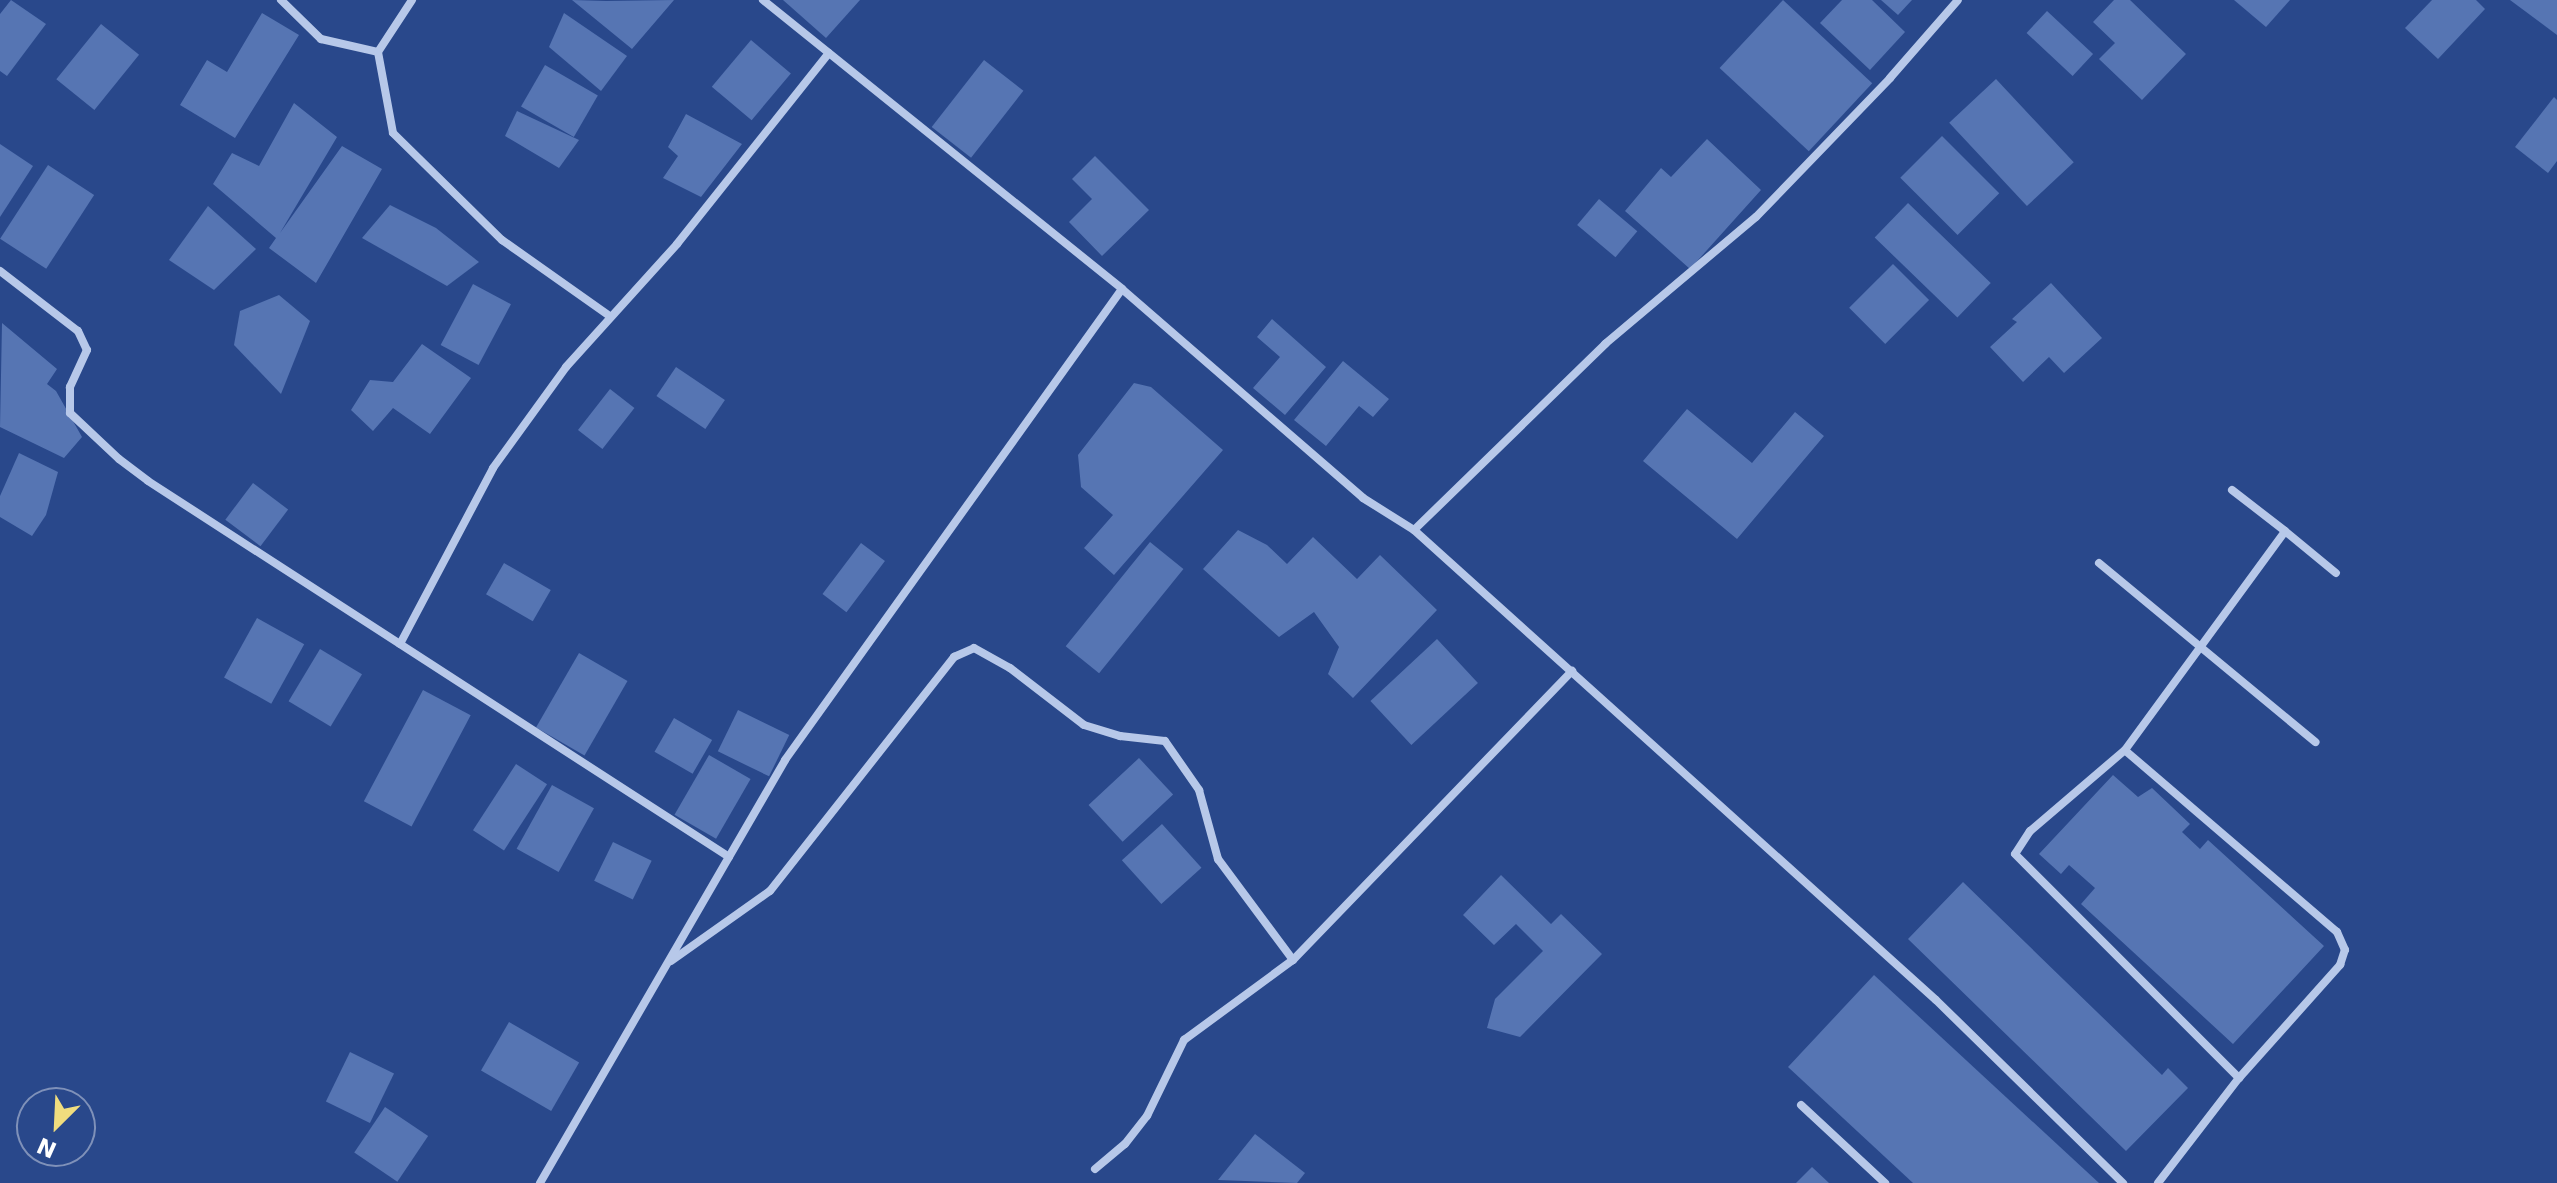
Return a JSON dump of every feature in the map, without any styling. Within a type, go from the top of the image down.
[{"type":"street","points":[[281,0],[321,39],[378,52]]},
{"type":"street","points":[[412,0],[378,52],[393,133],[502,240],[611,317]]},
{"type":"street","points":[[763,0],[1122,289],[1363,498],[1414,530],[1936,1000],[2123,1183]]},
{"type":"street","points":[[1414,530],[1605,344],[1756,217],[1890,78],[1958,0]]},
{"type":"street","points":[[400,644],[493,468],[566,367],[677,244],[829,53]]},
{"type":"street","points":[[0,271],[78,331],[87,350],[70,387],[70,413],[148,481],[729,857]]},
{"type":"street","points":[[540,1183],[785,760],[1122,289]]},
{"type":"street","points":[[2232,490],[2336,573]]},
{"type":"street","points":[[2239,1078],[2015,854],[2030,831],[2125,750],[2285,531]]},
{"type":"street","points":[[2099,563],[2315,742]]},
{"type":"street","points":[[668,963],[770,891],[954,657],[974,648],[1010,668],[1084,725],[1120,736],[1165,741],[1199,790],[1218,859],[1293,960]]},
{"type":"street","points":[[1095,1169],[1125,1144],[1147,1116],[1184,1040],[1293,960],[1572,671]]},
{"type":"street","points":[[2125,750],[2337,932],[2345,950],[2340,965],[2239,1078],[2158,1183]]},
{"type":"street","points":[[1801,1105],[1885,1183]]},
{"type":"building","points":[[11,0],[46,24],[7,76],[0,71],[0,14]]},
{"type":"building","points":[[572,0],[606,1],[674,0],[632,49]]},
{"type":"building","points":[[783,0],[860,0],[826,38]]},
{"type":"building","points":[[1783,0],[1872,83],[1809,151],[1720,68]]},
{"type":"building","points":[[1842,0],[1872,0],[1905,32],[1870,70],[1820,23]]},
{"type":"building","points":[[1881,0],[1912,0],[1898,15]]},
{"type":"building","points":[[2114,0],[2130,0],[2186,54],[2142,100],[2099,59],[2115,43],[2093,22]]},
{"type":"building","points":[[2234,0],[2290,0],[2266,27]]},
{"type":"building","points":[[2432,0],[2476,0],[2485,9],[2438,59],[2405,28]]},
{"type":"building","points":[[2510,0],[2557,0],[2557,35]]},
{"type":"building","points":[[2047,11],[2093,54],[2073,76],[2027,33]]},
{"type":"building","points":[[262,13],[299,35],[235,138],[180,105],[207,60],[227,72]]},
{"type":"building","points":[[564,13],[627,56],[601,91],[549,47]]},
{"type":"building","points":[[101,24],[139,55],[94,110],[56,79]]},
{"type":"building","points":[[751,40],[791,73],[752,120],[712,87]]},
{"type":"building","points":[[984,60],[1023,91],[971,158],[932,127]]},
{"type":"building","points":[[545,65],[598,96],[574,137],[521,107]]},
{"type":"building","points":[[1996,79],[2074,162],[2027,206],[1949,123]]},
{"type":"building","points":[[2554,97],[2557,100],[2557,161],[2548,173],[2515,147]]},
{"type":"building","points":[[294,103],[337,137],[280,233],[342,146],[382,169],[316,283],[269,248],[276,238],[213,184],[232,153],[259,166]]},
{"type":"building","points":[[517,111],[579,140],[559,168],[505,136]]},
{"type":"building","points":[[686,114],[742,144],[701,197],[663,178],[678,156],[668,147]]},
{"type":"building","points":[[1942,136],[1999,193],[1958,235],[1900,178]]},
{"type":"building","points":[[1707,139],[1761,190],[1690,269],[1625,211],[1661,168],[1671,177]]},
{"type":"building","points":[[0,144],[33,166],[0,217]]},
{"type":"building","points":[[1095,156],[1149,210],[1102,256],[1069,222],[1092,199],[1072,179]]},
{"type":"building","points":[[48,165],[94,195],[46,269],[0,239]]},
{"type":"building","points":[[1599,199],[1637,231],[1615,257],[1577,225]]},
{"type":"building","points":[[1908,203],[1991,283],[1957,317],[1875,238]]},
{"type":"building","points":[[390,205],[436,228],[479,262],[447,286],[362,238]]},
{"type":"building","points":[[208,206],[256,249],[214,290],[169,260]]},
{"type":"building","points":[[1893,264],[1929,300],[1885,344],[1849,308]]},
{"type":"building","points":[[2051,283],[2102,338],[2064,373],[2049,357],[2023,382],[1990,347],[2017,322],[2012,319]]},
{"type":"building","points":[[473,284],[511,304],[479,365],[441,345]]},
{"type":"building","points":[[279,295],[310,321],[281,394],[234,345],[240,311]]},
{"type":"building","points":[[1272,319],[1326,367],[1285,415],[1253,388],[1280,357],[1257,337]]},
{"type":"building","points":[[2,323],[57,369],[47,384],[56,391],[82,437],[64,458],[0,427]]},
{"type":"building","points":[[422,344],[471,378],[430,434],[393,408],[373,431],[351,410],[370,380],[393,382]]},
{"type":"building","points":[[1343,361],[1389,399],[1373,417],[1359,406],[1326,446],[1294,420]]},
{"type":"building","points":[[676,367],[725,400],[705,429],[656,396]]},
{"type":"building","points":[[1134,383],[1151,387],[1223,450],[1114,575],[1084,548],[1113,515],[1081,487],[1078,455]]},
{"type":"building","points":[[610,389],[634,408],[602,449],[578,430]]},
{"type":"building","points":[[1687,409],[1752,463],[1795,412],[1824,436],[1737,539],[1643,461]]},
{"type":"building","points":[[19,453],[58,472],[46,515],[32,536],[0,517],[0,496]]},
{"type":"building","points":[[253,483],[288,509],[260,546],[225,520]]},
{"type":"building","points":[[1238,530],[1267,545],[1287,564],[1313,537],[1357,579],[1380,555],[1437,610],[1353,698],[1328,674],[1339,647],[1314,612],[1279,637],[1203,569]]},
{"type":"building","points":[[1150,542],[1183,569],[1099,673],[1066,646]]},
{"type":"building","points":[[861,543],[885,561],[846,612],[822,594]]},
{"type":"building","points":[[504,563],[551,590],[533,621],[486,594]]},
{"type":"building","points":[[257,618],[304,644],[271,704],[224,677]]},
{"type":"building","points":[[1437,639],[1478,683],[1411,745],[1370,701]]},
{"type":"building","points":[[320,649],[362,674],[331,727],[289,701]]},
{"type":"building","points":[[579,653],[627,681],[584,755],[536,727]]},
{"type":"building","points":[[423,690],[471,715],[412,827],[364,801]]},
{"type":"building","points":[[738,710],[789,735],[769,776],[718,751]]},
{"type":"building","points":[[674,718],[712,740],[693,774],[654,752]]},
{"type":"building","points":[[709,755],[751,779],[716,839],[674,815]]},
{"type":"building","points":[[1139,758],[1173,795],[1123,842],[1089,805]]},
{"type":"building","points":[[516,764],[547,784],[504,850],[473,830]]},
{"type":"building","points":[[2113,775],[2138,797],[2152,788],[2190,824],[2182,832],[2200,849],[2208,840],[2324,946],[2233,1044],[2081,904],[2095,888],[2069,865],[2061,874],[2039,854]]},
{"type":"building","points":[[552,785],[594,808],[559,872],[517,849]]},
{"type":"building","points":[[1162,824],[1201,868],[1161,904],[1122,860]]},
{"type":"building","points":[[613,842],[652,861],[633,899],[594,881]]},
{"type":"building","points":[[1501,875],[1551,924],[1561,914],[1602,954],[1520,1037],[1487,1028],[1495,999],[1543,951],[1516,924],[1494,945],[1463,915]]},
{"type":"building","points":[[1963,882],[2162,1075],[2168,1068],[2188,1088],[2126,1151],[1908,939]]},
{"type":"building","points":[[1874,975],[2099,1183],[1913,1183],[1788,1067]]},
{"type":"building","points":[[509,1022],[579,1062],[551,1111],[481,1070]]},
{"type":"building","points":[[350,1052],[394,1073],[370,1123],[326,1101]]},
{"type":"building","points":[[385,1107],[428,1136],[397,1182],[354,1153]]},
{"type":"building","points":[[1255,1134],[1305,1173],[1297,1183],[1218,1180]]},
{"type":"building","points":[[1812,1167],[1829,1183],[1796,1183]]}]
